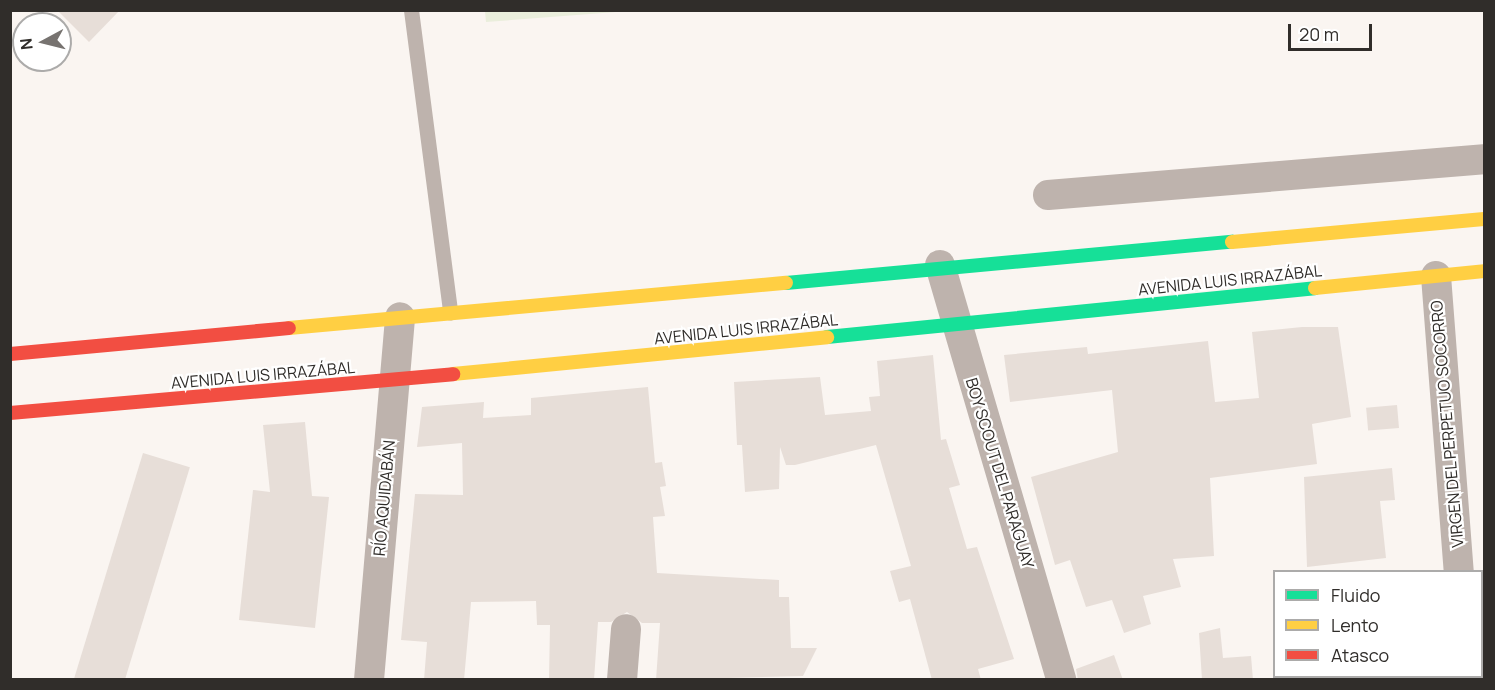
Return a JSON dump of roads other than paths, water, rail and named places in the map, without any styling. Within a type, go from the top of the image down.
[{"type":"main road","points":[[10,354],[940,265],[1485,219]]},
{"type":"main road","name":"AVENIDA LUIS IRRAZÁBAL","points":[[10,413],[394,381],[1485,272]]},
{"type":"street","points":[[1048,195],[1485,159]]},
{"type":"street","name":"BOY SCOUT DEL PARAGUAY","points":[[940,265],[1061,680]]},
{"type":"street","name":"VIRGEN DEL PERPETUO SOCORRO","points":[[1436,276],[1459,570]]},
{"type":"street","name":"RÍO AQUIDABÁN","points":[[369,680],[400,317]]},
{"type":"street","points":[[622,680],[626,629]]},
{"type":"lane","points":[[411,10],[450,312]]}]
